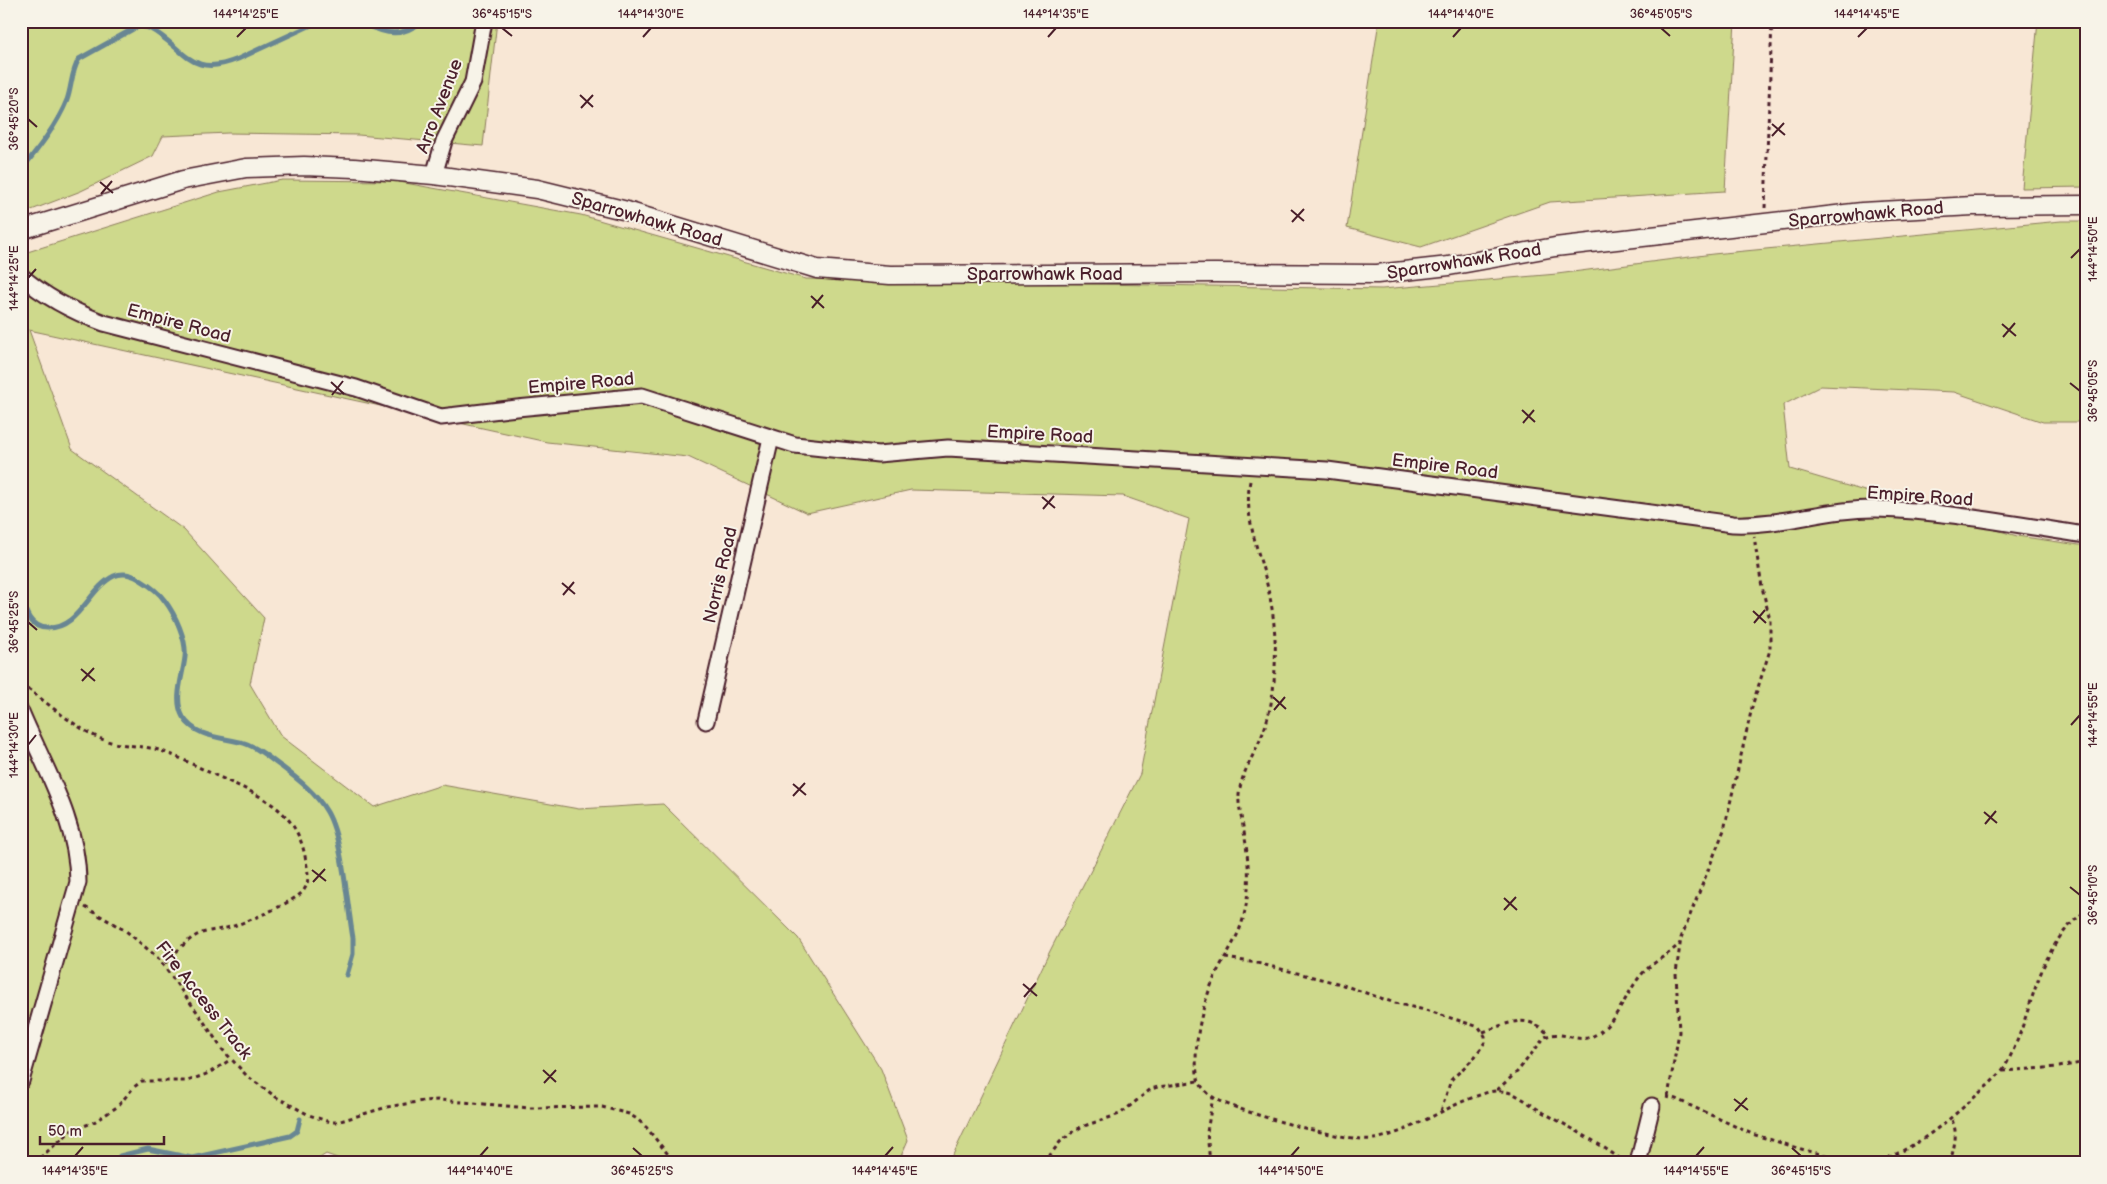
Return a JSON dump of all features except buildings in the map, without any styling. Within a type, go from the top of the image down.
[{"type":"street","name":"Arro Avenue","points":[[434,175],[444,141],[473,82],[484,21]]},
{"type":"street","name":"Sparrowhawk Road","points":[[21,230],[184,180],[246,168],[276,166],[329,166],[434,175],[563,194],[628,211],[817,269],[882,274],[1377,274],[1449,266],[1555,247],[1872,211],[1974,206],[2086,205]]},
{"type":"street","name":"Empire Road","points":[[21,276],[71,309],[104,323],[356,388],[441,418],[517,408],[642,396],[795,446],[878,454],[948,448],[1253,465],[1327,470],[1733,524],[1752,524],[1876,509],[1966,516],[2086,535]]},
{"type":"street","name":"Norris Road","points":[[706,720],[771,438]]},
{"type":"street","points":[[21,712],[65,813],[78,863],[78,882],[73,902],[21,1081]]},
{"type":"street","points":[[1638,1163],[1652,1106]]},
{"type":"path","points":[[1764,224],[1772,21]]},
{"type":"path","points":[[1253,465],[1248,492],[1248,508],[1273,616],[1273,690],[1266,724],[1241,783],[1240,809],[1246,849],[1248,895],[1243,921],[1213,982],[1203,1010],[1197,1061],[1198,1081],[1214,1097],[1229,1105],[1267,1117],[1361,1140],[1388,1135],[1463,1101],[1496,1091],[1504,1091],[1519,1097],[1594,1140],[1626,1163]]},
{"type":"path","points":[[1668,1097],[1679,1032],[1676,973],[1680,942],[1724,830],[1754,703],[1770,650],[1770,620],[1762,587],[1752,524]]},
{"type":"path","points":[[21,684],[94,736],[116,743],[144,747],[166,753],[264,797],[284,813],[298,836],[304,849],[308,877],[307,884],[300,894],[288,903],[244,922],[200,934],[190,940],[163,965]]},
{"type":"path","name":"Fire Access Track","points":[[73,902],[126,931],[143,944],[163,965],[230,1060],[247,1076],[276,1097],[309,1115],[330,1122],[346,1120],[386,1107],[423,1100],[529,1108],[583,1106],[618,1110],[629,1114],[646,1127],[676,1163]]},
{"type":"path","points":[[1873,1163],[1915,1144],[1951,1118],[2002,1071],[2012,1052],[2035,987],[2050,955],[2064,931],[2086,911]]},
{"type":"path","points":[[1496,1091],[1507,1082],[1538,1044],[1549,1035],[1559,1034],[1580,1039],[1588,1038],[1602,1030],[1610,1022],[1640,976],[1680,942]]},
{"type":"path","points":[[1225,958],[1257,963],[1337,983],[1395,1003],[1470,1024],[1483,1032],[1485,1042],[1481,1050],[1451,1080],[1441,1111]]},
{"type":"path","points":[[1483,1032],[1520,1020],[1536,1025],[1549,1035]]},
{"type":"path","points":[[34,1163],[71,1131],[94,1122],[117,1107],[142,1081],[188,1081],[209,1073],[230,1060]]},
{"type":"path","points":[[2002,1071],[2059,1067],[2086,1062]]},
{"type":"path","points":[[1044,1163],[1060,1142],[1081,1127],[1120,1114],[1151,1090],[1158,1087],[1198,1081]]},
{"type":"path","points":[[1210,1163],[1207,1132],[1214,1097]]},
{"type":"path","points":[[1652,1106],[1656,1100],[1668,1097],[1752,1134],[1798,1148],[1860,1163]]},
{"type":"path","points":[[1950,1163],[1956,1136],[1956,1130],[1951,1118]]},
{"type":"green space","points":[[21,21],[497,21],[483,146],[358,135],[228,133],[163,136],[153,156],[81,191],[21,214]]},
{"type":"green space","points":[[1379,21],[1735,21],[1725,191],[1550,202],[1421,247],[1347,228]]},
{"type":"green space","points":[[2038,21],[2086,21],[2086,187],[2022,188]]},
{"type":"green space","points":[[282,180],[394,181],[581,215],[806,279],[1382,289],[1557,274],[1713,254],[2061,221],[2086,221],[2086,422],[2043,422],[1954,392],[1821,386],[1783,405],[1790,469],[2017,536],[2086,546],[2086,1163],[956,1163],[952,1157],[1049,953],[1140,774],[1189,519],[1123,496],[911,490],[807,513],[688,457],[547,442],[29,330],[72,449],[184,530],[264,618],[250,684],[281,736],[374,807],[442,785],[579,809],[663,804],[798,938],[881,1069],[908,1140],[898,1163],[351,1163],[326,1154],[312,1163],[21,1163],[21,254],[219,192]]},
{"type":"waterway","points":[[21,170],[58,119],[69,95],[74,69],[79,59],[133,29],[141,26],[149,28],[189,59],[209,65],[222,64],[238,59],[320,21]]},
{"type":"waterway","points":[[357,21],[390,33],[405,31],[423,21]]},
{"type":"waterway","points":[[21,464],[23,470],[21,493]]},
{"type":"waterway","points":[[21,595],[26,612],[32,622],[47,628],[58,627],[67,622],[76,615],[97,589],[117,575],[127,574],[136,577],[154,589],[163,598],[176,620],[184,643],[185,657],[179,703],[180,710],[188,724],[210,736],[244,743],[259,750],[307,787],[327,812],[341,855],[353,938],[353,954],[347,975]]},
{"type":"waterway","points":[[113,1163],[120,1156],[148,1149],[192,1158],[290,1136],[297,1131],[300,1119]]}]
